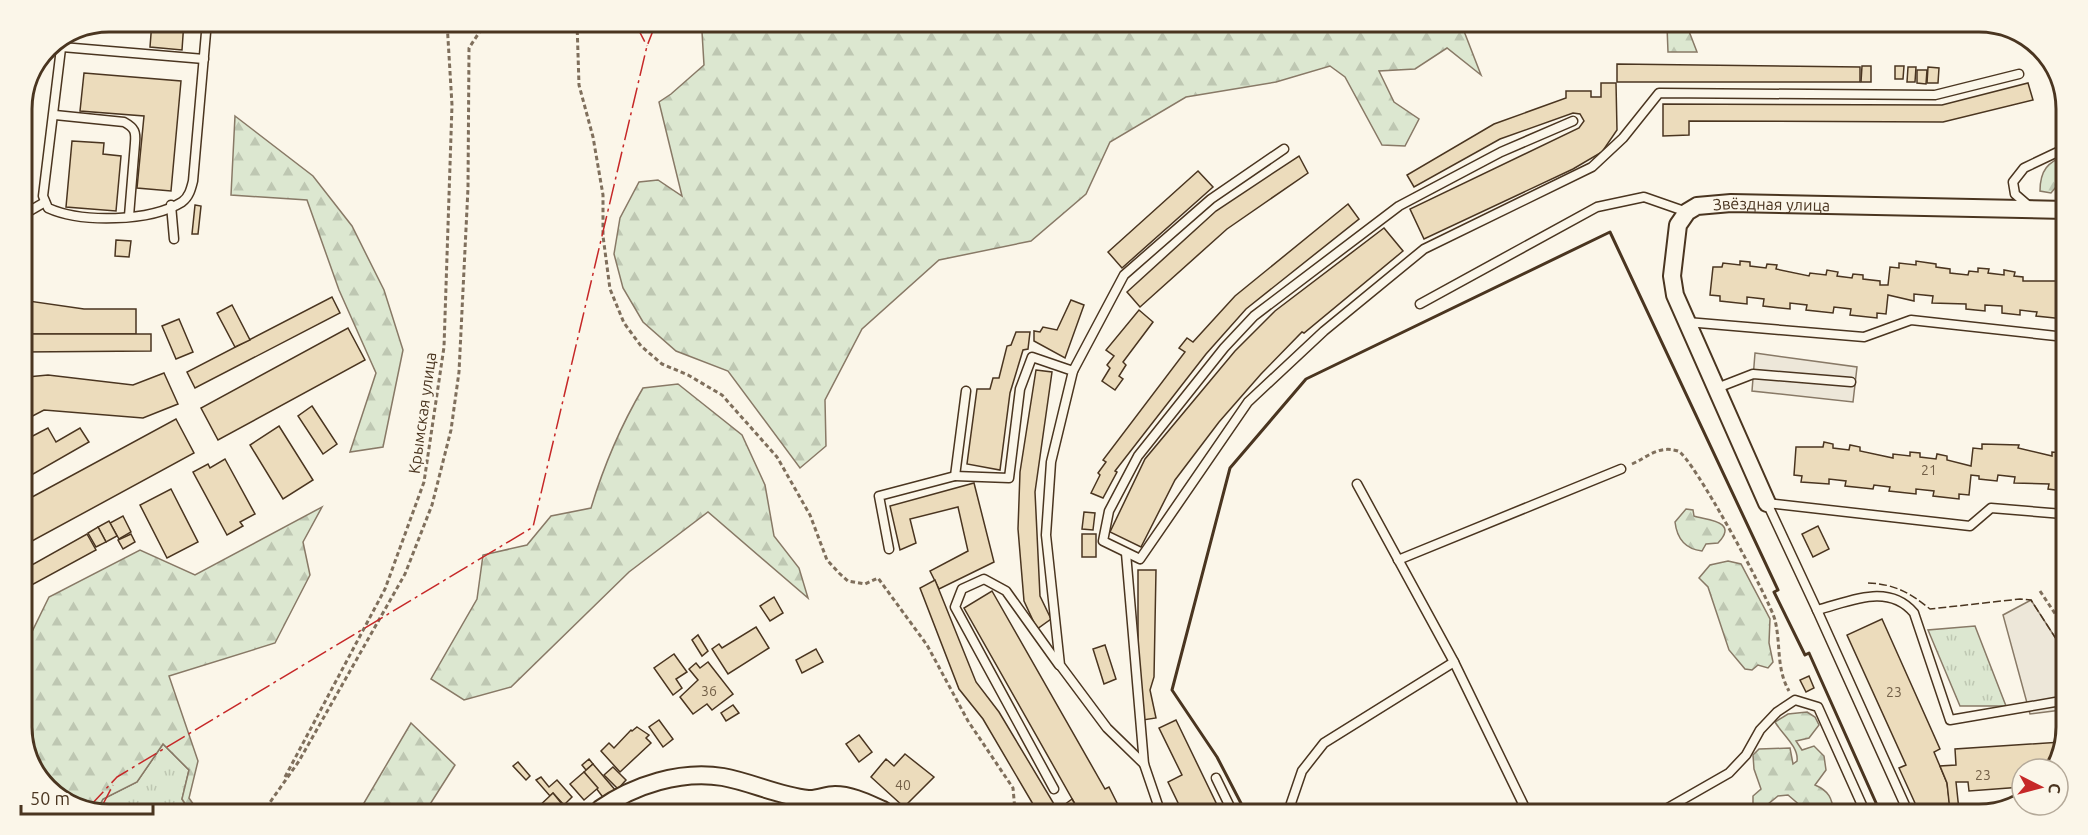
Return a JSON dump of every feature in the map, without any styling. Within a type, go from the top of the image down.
[{"type":"street","name":"Звёздная улица","points":[[1687,212],[1703,205],[1731,203],[2056,210]]},
{"type":"street","points":[[1687,212],[1678,225],[1672,276],[1675,295],[1767,503]]},
{"type":"street","points":[[607,804],[620,795],[650,784],[703,775],[722,777],[809,799],[836,795],[869,804]]},
{"type":"street","points":[[802,804],[809,799]]},
{"type":"lane","points":[[61,48],[55,115],[43,180],[45,202],[48,208],[63,215],[129,216],[182,201],[189,194],[193,181],[206,32]]},
{"type":"lane","points":[[68,44],[204,59]]},
{"type":"lane","points":[[1573,121],[1501,152],[1399,206],[1254,316],[1224,348],[1138,456],[1109,511],[1103,541],[1140,559],[1248,402],[1324,331],[1424,249],[1592,167],[1623,138],[1659,93],[1935,95],[2019,74]]},
{"type":"lane","points":[[55,115],[124,122],[132,126],[135,143],[129,216]]},
{"type":"lane","points":[[1060,665],[1046,535],[1051,462],[1073,371],[1124,275],[1211,199],[1284,149]]},
{"type":"lane","points":[[2033,210],[2015,194],[2013,182],[2024,168],[2056,153]]},
{"type":"lane","points":[[1420,304],[1597,207],[1644,197],[1687,212]]},
{"type":"lane","points":[[32,210],[45,202]]},
{"type":"lane","points":[[171,205],[174,239]]},
{"type":"lane","points":[[1687,322],[1864,337],[1911,320],[2056,336]]},
{"type":"lane","points":[[889,549],[879,496],[956,476],[1009,478],[1020,389],[1032,357],[1073,371]]},
{"type":"lane","points":[[1717,388],[1753,374],[1851,382]]},
{"type":"lane","points":[[956,476],[966,390]]},
{"type":"lane","points":[[1398,560],[1622,469]]},
{"type":"lane","points":[[1357,484],[1454,662],[1523,804]]},
{"type":"lane","points":[[1767,503],[1970,526],[1991,508],[2056,513]]},
{"type":"lane","points":[[1767,503],[1904,804]]},
{"type":"lane","points":[[1126,553],[1144,764],[1158,804]]},
{"type":"lane","points":[[1054,789],[955,607],[962,589],[984,579],[1006,591],[1107,728],[1144,764]]},
{"type":"lane","points":[[1816,610],[1880,594],[1905,603],[1914,613],[1950,720],[2056,702]]},
{"type":"lane","points":[[1291,804],[1302,771],[1324,743],[1454,662]]},
{"type":"lane","points":[[1675,804],[1730,772],[1746,755],[1760,730],[1777,712],[1795,700],[1818,707],[1862,804]]},
{"type":"lane","points":[[1216,778],[1229,804]]},
{"type":"path","name":"Крымская улица","points":[[270,804],[385,589],[424,482],[444,347],[452,105],[448,32]]},
{"type":"path","points":[[271,804],[299,761],[405,574],[432,505],[451,430],[459,372],[468,188],[469,48],[479,32]]},
{"type":"path","points":[[577,32],[579,86],[593,137],[603,195],[603,236],[610,288],[624,323],[641,346],[662,364],[688,375],[722,395],[777,457],[810,515],[827,560],[839,573],[848,581],[865,584],[878,578],[927,645],[968,721],[1013,788],[1014,804]]},
{"type":"path","points":[[1622,469],[1641,460],[1654,450],[1667,449],[1680,452],[1692,464],[1765,596],[1775,620],[1779,668],[1795,700]]},
{"type":"path","points":[[2040,591],[2056,615]]},
{"type":"green space","points":[[702,32],[1464,32],[1481,75],[1447,48],[1415,69],[1379,71],[1394,102],[1419,119],[1405,146],[1382,145],[1345,77],[1330,66],[1276,82],[1186,97],[1110,142],[1086,194],[1031,241],[939,260],[862,329],[825,400],[826,446],[800,468],[728,371],[676,351],[643,322],[623,288],[614,254],[620,218],[639,182],[658,180],[682,196],[659,102],[704,65]]},
{"type":"green space","points":[[1667,32],[1689,32],[1697,52],[1668,52]]},
{"type":"green space","points":[[235,116],[313,176],[352,226],[384,290],[403,350],[383,447],[350,452],[376,373],[339,290],[307,200],[231,195]]},
{"type":"green space","points":[[2056,160],[2056,187],[2051,193],[2040,191],[2043,172]]},
{"type":"green space","points":[[678,384],[742,435],[765,485],[774,536],[799,568],[808,598],[708,512],[629,572],[511,687],[464,700],[431,679],[477,599],[483,555],[527,545],[551,516],[591,508],[613,446],[643,388]]},
{"type":"green space","points":[[322,507],[303,542],[310,575],[275,643],[169,676],[198,761],[189,798],[193,804],[185,804],[182,799],[189,770],[163,744],[137,782],[103,799],[101,803],[75,796],[47,773],[37,756],[33,741],[32,632],[49,597],[140,550],[195,575]]},
{"type":"green space","points":[[1686,509],[1693,510],[1694,516],[1723,525],[1724,535],[1718,543],[1706,544],[1702,551],[1691,548],[1683,542],[1675,522]]},
{"type":"green space","points":[[1728,561],[1741,564],[1770,619],[1769,643],[1773,662],[1768,668],[1758,665],[1752,670],[1745,669],[1729,650],[1708,587],[1699,578],[1710,565]]},
{"type":"green space","points":[[1975,626],[2006,706],[1960,706],[1928,630]]},
{"type":"green space","points":[[1807,712],[1815,717],[1819,725],[1809,738],[1796,741],[1802,750],[1814,746],[1824,756],[1826,770],[1815,785],[1824,790],[1832,804],[1798,804],[1788,795],[1778,796],[1768,804],[1753,804],[1753,796],[1761,789],[1754,769],[1753,755],[1759,749],[1790,748],[1793,764],[1797,761],[1793,746],[1775,722],[1788,714]]},
{"type":"green space","points":[[411,723],[455,765],[430,804],[363,804]]},
{"type":"green space","points":[[163,744],[189,770],[182,799],[185,804],[101,803],[103,799],[137,782]]},
{"type":"shaded area","points":[[1755,353],[1857,367],[1853,402],[1752,391]]},
{"type":"shaded area","points":[[2031,600],[2056,639],[2056,711],[2030,714],[2003,615]]},
{"type":"building","points":[[151,32],[183,32],[182,50],[150,47]]},
{"type":"building","points":[[1617,64],[1860,67],[1860,82],[1617,82]]},
{"type":"building","points":[[1862,66],[1871,66],[1871,82],[1861,82]]},
{"type":"building","points":[[1895,66],[1904,66],[1903,79],[1895,79]]},
{"type":"building","points":[[1908,67],[1916,67],[1915,82],[1907,82]]},
{"type":"building","points":[[1928,67],[1939,68],[1938,83],[1927,83]]},
{"type":"building","points":[[1917,70],[1927,70],[1926,84],[1917,83]]},
{"type":"building","points":[[84,73],[181,81],[171,191],[137,188],[144,116],[80,111]]},
{"type":"building","points":[[1601,83],[1616,83],[1617,130],[1602,152],[1573,169],[1424,239],[1410,209],[1579,128],[1584,121],[1580,114],[1573,113],[1500,139],[1414,187],[1407,175],[1494,124],[1566,98],[1566,91],[1591,91],[1591,97],[1601,97]]},
{"type":"building","points":[[2028,83],[2033,100],[1943,122],[1689,121],[1689,135],[1663,136],[1663,104],[1942,105]]},
{"type":"building","points":[[72,141],[104,143],[103,154],[121,156],[116,211],[66,207]]},
{"type":"building","points":[[1299,156],[1308,173],[1227,229],[1140,307],[1127,292],[1216,211]]},
{"type":"building","points":[[1198,171],[1213,187],[1122,268],[1108,252]]},
{"type":"building","points":[[1348,204],[1359,219],[1246,309],[1206,354],[1115,471],[1117,472],[1103,498],[1091,493],[1100,475],[1098,473],[1106,462],[1103,460],[1185,352],[1179,348],[1187,338],[1193,342],[1235,296]]},
{"type":"building","points":[[195,205],[201,206],[198,234],[192,234]]},
{"type":"building","points":[[1384,228],[1403,251],[1304,333],[1302,332],[1261,374],[1219,422],[1175,480],[1141,547],[1110,532],[1145,459],[1235,351],[1275,311]]},
{"type":"building","points":[[116,240],[131,241],[129,257],[115,256]]},
{"type":"building","points":[[1740,261],[1750,262],[1750,266],[1766,268],[1767,264],[1777,265],[1776,269],[1809,276],[1810,273],[1826,275],[1827,270],[1838,272],[1837,276],[1852,278],[1853,274],[1863,275],[1863,279],[1880,281],[1880,285],[1888,285],[1890,267],[1899,268],[1899,263],[1916,265],[1916,261],[1936,264],[1936,267],[1950,269],[1950,273],[1968,275],[1969,271],[1978,272],[1978,268],[1989,269],[1988,273],[2004,275],[2004,270],[2015,272],[2014,276],[2023,277],[2023,281],[2056,281],[2056,318],[2036,316],[2037,312],[2020,310],[2020,315],[2002,313],[2002,306],[1985,305],[1985,311],[1966,309],[1966,304],[1932,303],[1933,296],[1914,294],[1914,301],[1888,295],[1886,314],[1877,313],[1877,318],[1850,315],[1851,309],[1834,307],[1833,313],[1806,310],[1807,305],[1790,303],[1790,309],[1763,306],[1764,299],[1747,297],[1747,304],[1720,301],[1720,296],[1710,295],[1713,267],[1722,267],[1723,263],[1740,265]]},
{"type":"building","points":[[332,297],[340,313],[195,388],[187,372]]},
{"type":"building","points":[[1071,300],[1084,305],[1065,358],[1034,341],[1034,331],[1040,332],[1043,327],[1057,330]]},
{"type":"building","points":[[32,302],[84,309],[136,309],[136,334],[32,334]]},
{"type":"building","points":[[232,305],[250,340],[235,347],[217,313]]},
{"type":"building","points":[[1139,310],[1153,322],[1123,362],[1126,365],[1119,376],[1123,379],[1115,390],[1102,381],[1110,368],[1107,365],[1114,356],[1106,350]]},
{"type":"building","points":[[179,319],[193,352],[176,359],[162,326]]},
{"type":"building","points":[[348,328],[365,360],[218,440],[201,408]]},
{"type":"building","points":[[1016,332],[1030,332],[1028,349],[1023,350],[1010,393],[1000,470],[967,464],[977,389],[990,389],[993,378],[999,378],[1007,346],[1011,345]]},
{"type":"building","points":[[32,334],[151,334],[151,351],[32,352]]},
{"type":"building","points":[[1036,370],[1052,372],[1035,492],[1040,596],[1051,619],[1037,629],[1024,601],[1018,529],[1020,472]]},
{"type":"building","points":[[164,373],[178,404],[143,418],[44,410],[32,416],[32,377],[48,375],[133,385]]},
{"type":"building","points":[[312,406],[337,444],[323,454],[298,416]]},
{"type":"building","points":[[176,419],[194,453],[32,541],[32,497]]},
{"type":"building","points":[[279,426],[313,480],[283,499],[250,445]]},
{"type":"building","points":[[48,428],[56,442],[80,428],[89,442],[32,475],[32,436]]},
{"type":"building","points":[[1824,442],[1833,444],[1833,448],[1849,450],[1850,445],[1860,447],[1860,451],[1893,458],[1893,454],[1910,456],[1910,452],[1920,453],[1920,457],[1936,459],[1937,454],[1947,456],[1947,460],[1971,466],[1973,448],[1982,449],[1982,444],[2019,445],[2018,448],[2052,456],[2052,452],[2056,452],[2056,490],[2048,489],[2049,484],[2014,483],[2015,477],[1998,475],[1997,481],[1979,479],[1979,476],[1971,475],[1969,495],[1959,494],[1959,499],[1933,496],[1934,491],[1916,489],[1916,494],[1889,491],[1890,487],[1874,485],[1873,489],[1845,486],[1846,481],[1829,479],[1829,484],[1801,482],[1802,476],[1794,475],[1796,447],[1823,447]]},
{"type":"building","points":[[225,459],[255,514],[240,522],[243,526],[227,535],[193,472],[208,464],[210,468]]},
{"type":"building","points":[[974,483],[994,562],[939,589],[930,571],[968,551],[958,507],[910,519],[916,543],[900,550],[890,506]]},
{"type":"building","points":[[171,489],[198,542],[167,558],[140,505]]},
{"type":"building","points":[[1084,512],[1095,513],[1093,530],[1082,529]]},
{"type":"building","points":[[123,516],[131,532],[119,539],[110,523]]},
{"type":"building","points":[[109,521],[117,536],[106,542],[98,527]]},
{"type":"building","points":[[1818,526],[1829,549],[1813,557],[1802,534]]},
{"type":"building","points":[[98,527],[106,542],[96,547],[88,533]]},
{"type":"building","points":[[87,534],[96,550],[32,585],[32,565]]},
{"type":"building","points":[[131,534],[135,542],[123,549],[118,540]]},
{"type":"building","points":[[1082,534],[1096,534],[1096,557],[1082,557]]},
{"type":"building","points":[[1138,570],[1156,570],[1154,677],[1150,690],[1156,718],[1143,720],[1138,692]]},
{"type":"building","points":[[935,580],[976,682],[999,712],[1054,804],[1033,804],[983,719],[959,689],[920,588]]},
{"type":"building","points":[[992,591],[1105,789],[1109,787],[1118,804],[1075,804],[964,608]]},
{"type":"building","points":[[774,597],[783,613],[770,621],[760,606]]},
{"type":"building","points":[[1882,619],[1940,749],[1934,752],[1947,783],[1950,804],[1915,804],[1899,768],[1906,765],[1847,635]]},
{"type":"building","points":[[756,627],[769,648],[728,674],[712,649],[719,644],[722,648]]},
{"type":"building","points":[[698,635],[708,651],[702,656],[692,640]]},
{"type":"building","points":[[1105,645],[1116,679],[1104,684],[1093,649]]},
{"type":"building","points":[[816,649],[823,662],[802,673],[796,660]]},
{"type":"building","points":[[674,654],[687,672],[676,679],[682,688],[673,695],[654,668]]},
{"type":"building","points":[[708,662],[733,694],[712,710],[707,704],[693,714],[680,697],[698,680],[689,669],[696,663],[700,668]]},
{"type":"building","points":[[1809,676],[1814,688],[1806,692],[1800,680]]},
{"type":"building","points":[[733,705],[739,713],[726,721],[721,713]]},
{"type":"building","points":[[659,720],[673,739],[663,747],[649,727]]},
{"type":"building","points":[[1176,720],[1217,804],[1179,804],[1168,782],[1182,775],[1159,728]]},
{"type":"building","points":[[637,727],[649,735],[646,738],[651,743],[620,772],[601,751],[609,743],[614,748],[631,730]]},
{"type":"building","points":[[859,735],[872,752],[859,762],[846,744]]},
{"type":"building","points":[[2054,742],[2050,757],[2010,757],[2010,788],[1969,791],[1968,782],[1956,782],[1958,804],[1949,804],[1947,783],[1940,766],[1956,765],[1955,749]]},
{"type":"building","points":[[905,754],[934,777],[907,804],[901,804],[871,777],[886,759],[894,766]]},
{"type":"building","points":[[589,759],[593,764],[586,770],[582,765]]},
{"type":"building","points":[[518,762],[530,776],[526,780],[513,766]]},
{"type":"building","points":[[593,764],[616,791],[605,800],[584,772]]},
{"type":"building","points":[[613,767],[626,780],[618,789],[604,775]]},
{"type":"building","points":[[584,772],[598,788],[584,800],[570,784]]},
{"type":"building","points":[[541,777],[549,787],[557,780],[572,797],[563,804],[553,793],[550,796],[536,780]]},
{"type":"building","points":[[553,793],[562,804],[541,804]]},
{"type":"building","points":[[626,798],[629,804],[617,804]]},
{"type":"building","points":[[1072,799],[1075,804],[1065,804]]},
{"type":"fence","points":[[1868,583],[1902,590],[1930,609],[2020,599],[2031,600],[2056,639]]},
{"type":"wall","points":[[1241,804],[1217,757],[1172,690],[1230,468],[1306,379],[1610,232],[1778,590],[1774,592],[1805,655],[1809,653],[1877,804]]},
{"type":"power","points":[[640,32],[647,46]]},
{"type":"power","points":[[94,802],[117,777],[533,527],[647,46],[652,32]]},
{"type":"power","points":[[103,803],[113,785]]}]
